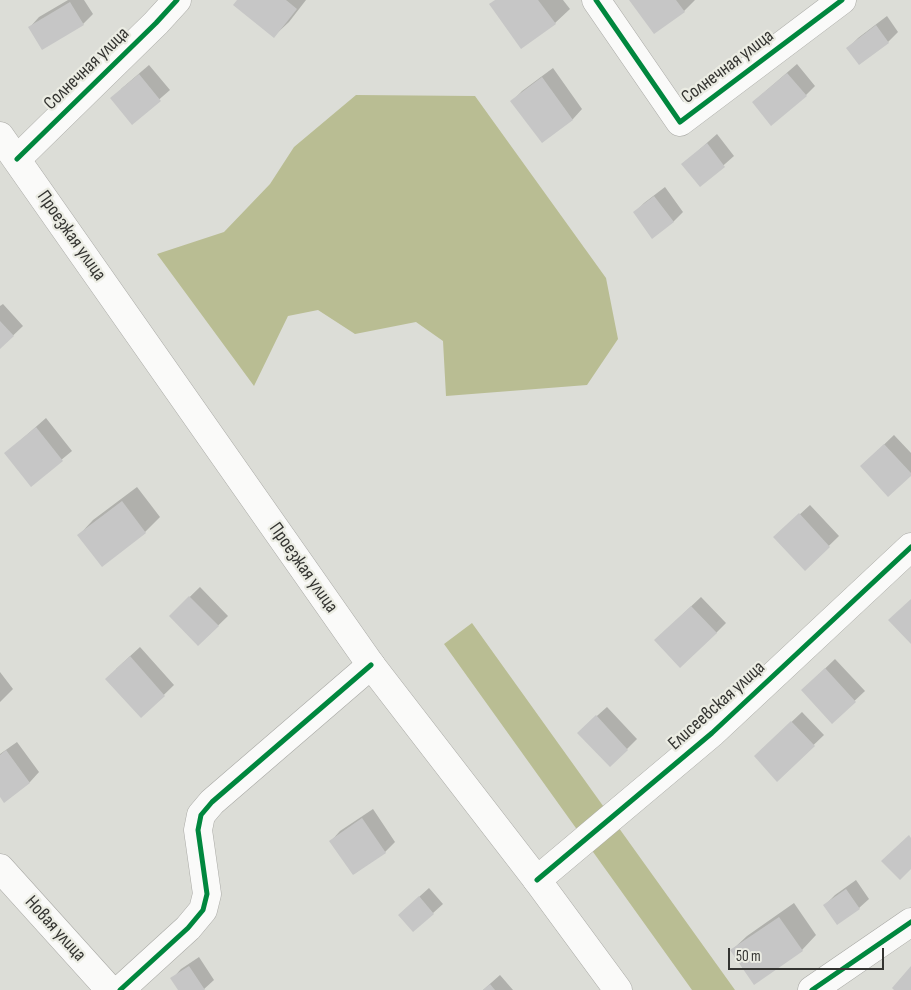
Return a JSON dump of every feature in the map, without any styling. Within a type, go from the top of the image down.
[{"type":"street","name":"Солнечная улица","points":[[17,159],[178,0]]},
{"type":"street","name":"Солнечная улица","points":[[596,0],[680,122],[842,0]]},
{"type":"street","name":"Проезжая улица","points":[[0,136],[371,665],[537,880],[618,990]]},
{"type":"street","name":"Елисеевская улица","points":[[537,880],[712,733],[911,546]]},
{"type":"street","points":[[120,990],[188,928],[203,910],[207,894],[198,830],[201,815],[212,802],[371,665]]},
{"type":"street","name":"Новая улица","points":[[0,868],[110,990]]},
{"type":"street","points":[[812,990],[911,922]]},
{"type":"green space","points":[[356,95],[475,96],[606,278],[618,339],[587,385],[446,396],[443,341],[416,322],[355,334],[318,310],[288,316],[254,386],[157,254],[224,232],[270,184],[294,147]]},
{"type":"green space","points":[[472,623],[735,990],[692,990],[444,644]]},
{"type":"building","points":[[237,0],[286,0],[297,9],[274,38],[233,5]]},
{"type":"building","points":[[495,0],[538,0],[556,24],[521,49],[489,4]]},
{"type":"building","points":[[629,0],[676,0],[685,12],[654,34]]},
{"type":"building","points":[[70,2],[84,25],[42,50],[28,27]]},
{"type":"building","points":[[876,25],[889,43],[859,65],[846,48]]},
{"type":"building","points":[[787,73],[807,96],[771,126],[752,102]]},
{"type":"building","points":[[139,74],[161,101],[132,125],[110,98]]},
{"type":"building","points":[[542,77],[573,120],[542,143],[510,101]]},
{"type":"building","points":[[707,143],[725,167],[700,187],[681,164]]},
{"type":"building","points":[[654,196],[674,222],[652,239],[633,212]]},
{"type":"building","points":[[0,321],[14,336],[0,349]]},
{"type":"building","points":[[36,427],[63,461],[31,487],[4,453]]},
{"type":"building","points":[[884,444],[911,473],[911,476],[888,497],[860,466]]},
{"type":"building","points":[[122,501],[146,533],[102,567],[77,535]]},
{"type":"building","points":[[799,513],[830,547],[805,571],[773,537]]},
{"type":"building","points":[[189,596],[219,626],[198,646],[169,616]]},
{"type":"building","points":[[911,599],[911,644],[888,620]]},
{"type":"building","points":[[691,606],[717,633],[680,668],[654,640]]},
{"type":"building","points":[[130,656],[165,696],[141,718],[105,679]]},
{"type":"building","points":[[825,668],[856,702],[832,724],[801,690]]},
{"type":"building","points":[[596,715],[628,750],[610,767],[577,733]]},
{"type":"building","points":[[791,721],[815,746],[777,782],[754,756]]},
{"type":"building","points":[[6,750],[30,783],[4,803],[0,797],[0,755]]},
{"type":"building","points":[[362,818],[386,853],[353,875],[329,841]]},
{"type":"building","points":[[909,835],[911,838],[911,869],[900,880],[881,861]]},
{"type":"building","points":[[846,889],[860,909],[837,925],[823,905]]},
{"type":"building","points":[[419,896],[434,914],[413,932],[398,915]]},
{"type":"building","points":[[779,917],[803,951],[754,985],[730,950]]},
{"type":"building","points":[[189,966],[205,990],[178,990],[170,978]]},
{"type":"building","points":[[911,966],[911,990],[894,990],[892,988]]},
{"type":"building","points":[[490,984],[495,990],[483,990]]},
{"type":"cycle path","points":[[17,159],[156,23],[177,0]]},
{"type":"cycle path","points":[[596,0],[680,122],[842,0]]},
{"type":"cycle path","points":[[537,880],[712,733],[911,547]]},
{"type":"cycle path","points":[[120,990],[188,928],[203,910],[207,894],[198,830],[201,815],[212,802],[371,665]]},
{"type":"cycle path","points":[[812,990],[911,922]]}]
